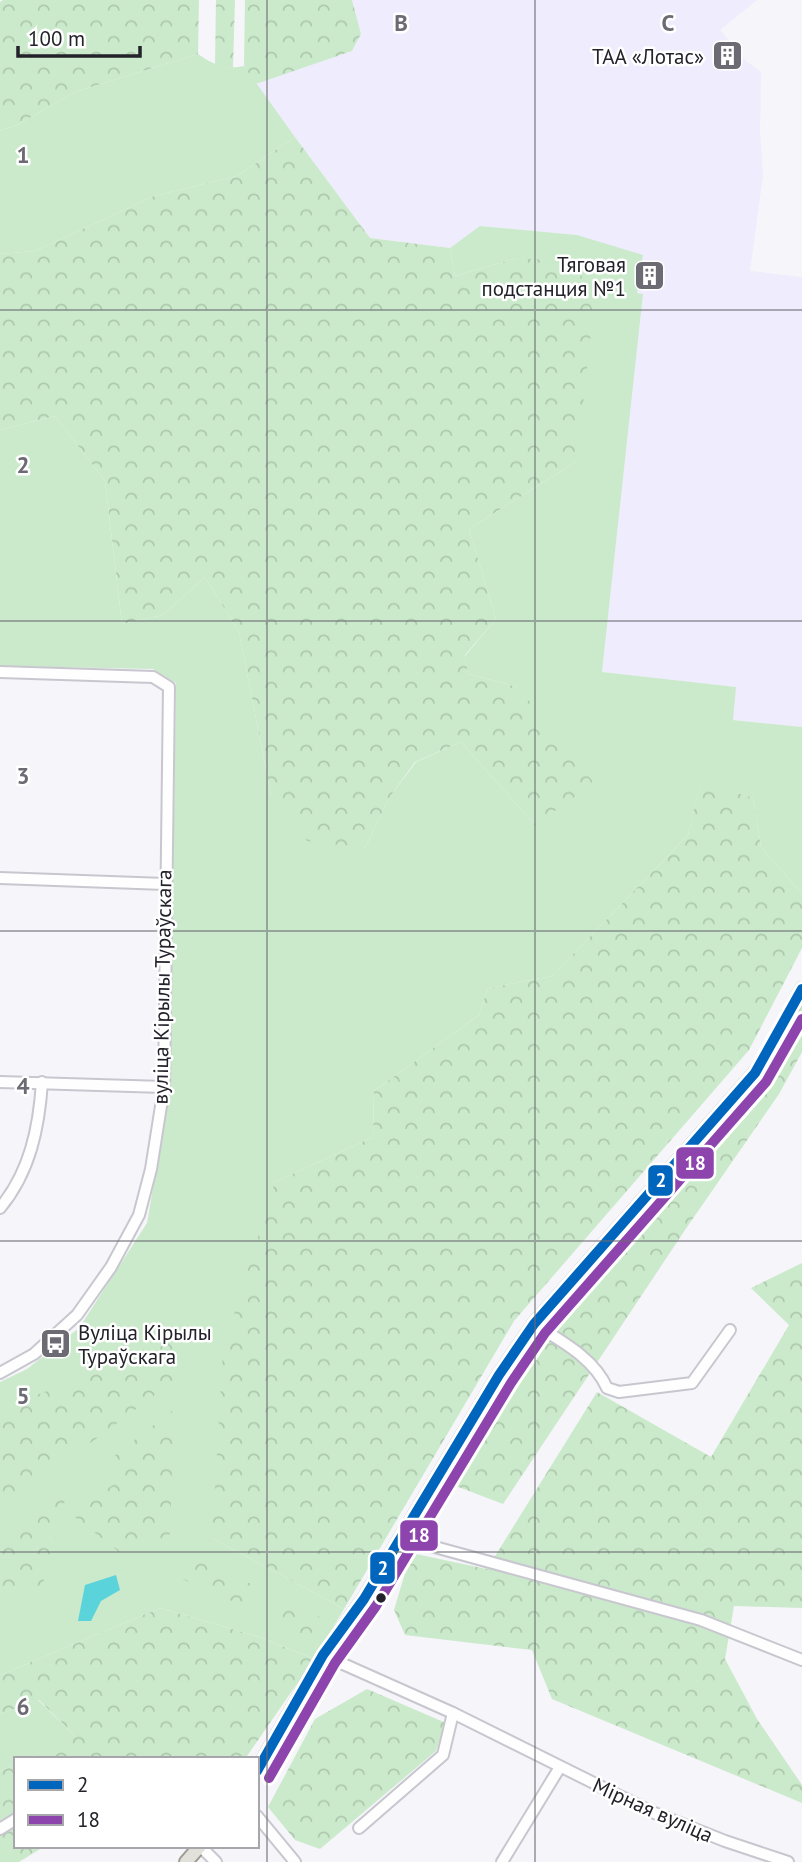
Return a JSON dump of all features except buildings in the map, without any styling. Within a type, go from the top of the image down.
[{"type":"main road","points":[[259,1767],[323,1655],[364,1599],[499,1376],[534,1324],[755,1073],[802,989]]},
{"type":"main road","points":[[186,1862],[198,1848]]},
{"type":"street","name":"вуліца Кірылы Тураўскага","points":[[0,671],[153,677],[169,687],[164,1087],[151,1169],[139,1215],[111,1267],[77,1315],[34,1354],[0,1373]]},
{"type":"street","points":[[0,878],[165,884]]},
{"type":"street","points":[[0,1082],[164,1087]]},
{"type":"street","points":[[0,1208],[26,1166],[40,1119],[42,1082]]},
{"type":"street","points":[[534,1324],[584,1358],[601,1376],[607,1388],[619,1392],[692,1383],[730,1330]]},
{"type":"street","points":[[402,1538],[701,1620],[802,1660]]},
{"type":"street","name":"Мірная вуліца","points":[[323,1655],[453,1713],[652,1812],[788,1862]]},
{"type":"street","points":[[359,1828],[443,1755],[453,1713]]},
{"type":"street","points":[[502,1862],[560,1768]]},
{"type":"street","points":[[259,1818],[295,1862]]},
{"type":"street","points":[[202,1848],[216,1862]]},
{"type":"shaded area","points":[[352,0],[757,0],[720,30],[746,61],[761,72],[760,131],[763,175],[750,271],[802,277],[802,727],[733,720],[735,687],[602,672],[643,295],[637,293],[577,235],[481,226],[450,248],[370,238],[256,84],[352,51],[361,34]]},
{"type":"green space","points":[[199,0],[198,54],[75,92],[17,125],[0,131],[0,2]]},
{"type":"green space","points":[[216,0],[235,0],[233,68],[215,66]]},
{"type":"green space","points":[[245,0],[352,0],[361,34],[352,51],[256,84],[244,66]]},
{"type":"green space","points":[[198,54],[220,66],[244,66],[295,137],[237,176],[154,196],[35,251],[0,254],[0,131],[17,125],[75,92]]},
{"type":"green space","points":[[295,137],[370,238],[450,248],[455,276],[517,258],[577,262],[593,312],[577,461],[469,529],[496,619],[465,655],[468,674],[518,687],[594,783],[535,825],[461,742],[415,762],[389,798],[365,848],[307,841],[271,795],[239,632],[205,577],[163,615],[122,624],[105,481],[55,416],[0,430],[0,254],[35,251],[154,196],[237,176]]},
{"type":"green space","points":[[480,226],[577,235],[643,255],[637,293],[643,294],[602,672],[736,687],[733,720],[802,727],[802,894],[761,847],[753,798],[701,782],[688,835],[552,976],[488,988],[479,1015],[374,1091],[373,1137],[275,1182],[212,1538],[344,1609],[314,1659],[259,1637],[160,1608],[0,1675],[0,1382],[27,1369],[79,1328],[147,1223],[170,1089],[176,683],[153,669],[0,666],[0,430],[55,416],[105,481],[122,624],[163,615],[205,577],[239,632],[271,795],[365,848],[389,798],[416,762],[461,742],[535,825],[518,687],[468,674],[465,656],[496,619],[469,529],[577,461],[517,258],[455,276],[450,248]]},
{"type":"green space","points":[[701,781],[753,798],[761,847],[802,894],[802,948],[749,1050],[514,1321],[344,1609],[212,1538],[223,1350],[275,1182],[373,1137],[374,1091],[479,1015],[488,988],[552,976],[688,835]]},
{"type":"green space","points":[[802,1003],[802,1052],[779,1094],[503,1504],[448,1483],[551,1319],[761,1081]]},
{"type":"green space","points":[[802,1263],[802,1608],[734,1606],[725,1659],[757,1719],[802,1785],[802,1803],[552,1699],[532,1650],[405,1635],[394,1610],[411,1553],[487,1569],[597,1392],[711,1457],[789,1325],[751,1288]]},
{"type":"green space","points":[[172,1319],[179,1377],[38,1482],[0,1514],[0,1409],[149,1352]]},
{"type":"green space","points":[[174,1409],[170,1534],[124,1556],[71,1514],[120,1480],[113,1457]]},
{"type":"green space","points":[[68,1489],[41,1591],[0,1599],[0,1544]]},
{"type":"green space","points":[[188,1556],[251,1584],[241,1605],[180,1578]]},
{"type":"green space","points":[[290,1604],[327,1620],[314,1640],[276,1625]]},
{"type":"green space","points":[[160,1608],[259,1637],[314,1659],[246,1757],[30,1757],[74,1735],[39,1700],[0,1714],[0,1675]]},
{"type":"green space","points":[[367,1689],[446,1723],[436,1751],[320,1849],[295,1840],[268,1807],[315,1719]]},
{"type":"green space","points":[[38,1700],[75,1736],[30,1757],[14,1757],[14,1765],[0,1771],[0,1714]]},
{"type":"green space","points":[[14,1765],[14,1848],[42,1848],[19,1862],[0,1862],[0,1771]]},
{"type":"water","points":[[116,1575],[120,1590],[101,1601],[91,1621],[78,1621],[85,1585]]},
{"type":"transit line","name":"2","points":[[259,1767],[323,1655],[364,1599],[499,1375],[534,1324],[755,1073],[802,989]]},
{"type":"transit line","name":"18","points":[[269,1778],[335,1663],[376,1606],[511,1383],[545,1333],[766,1082],[802,1019]]},
{"type":"place","name":"ТАА «Лотас»","points":[[727,56]]},
{"type":"place","name":"Тяговая подстанция №1","points":[[649,276]]},
{"type":"place","name":"Вуліца Кірылы Тураўскага","points":[[55,1344]]}]
